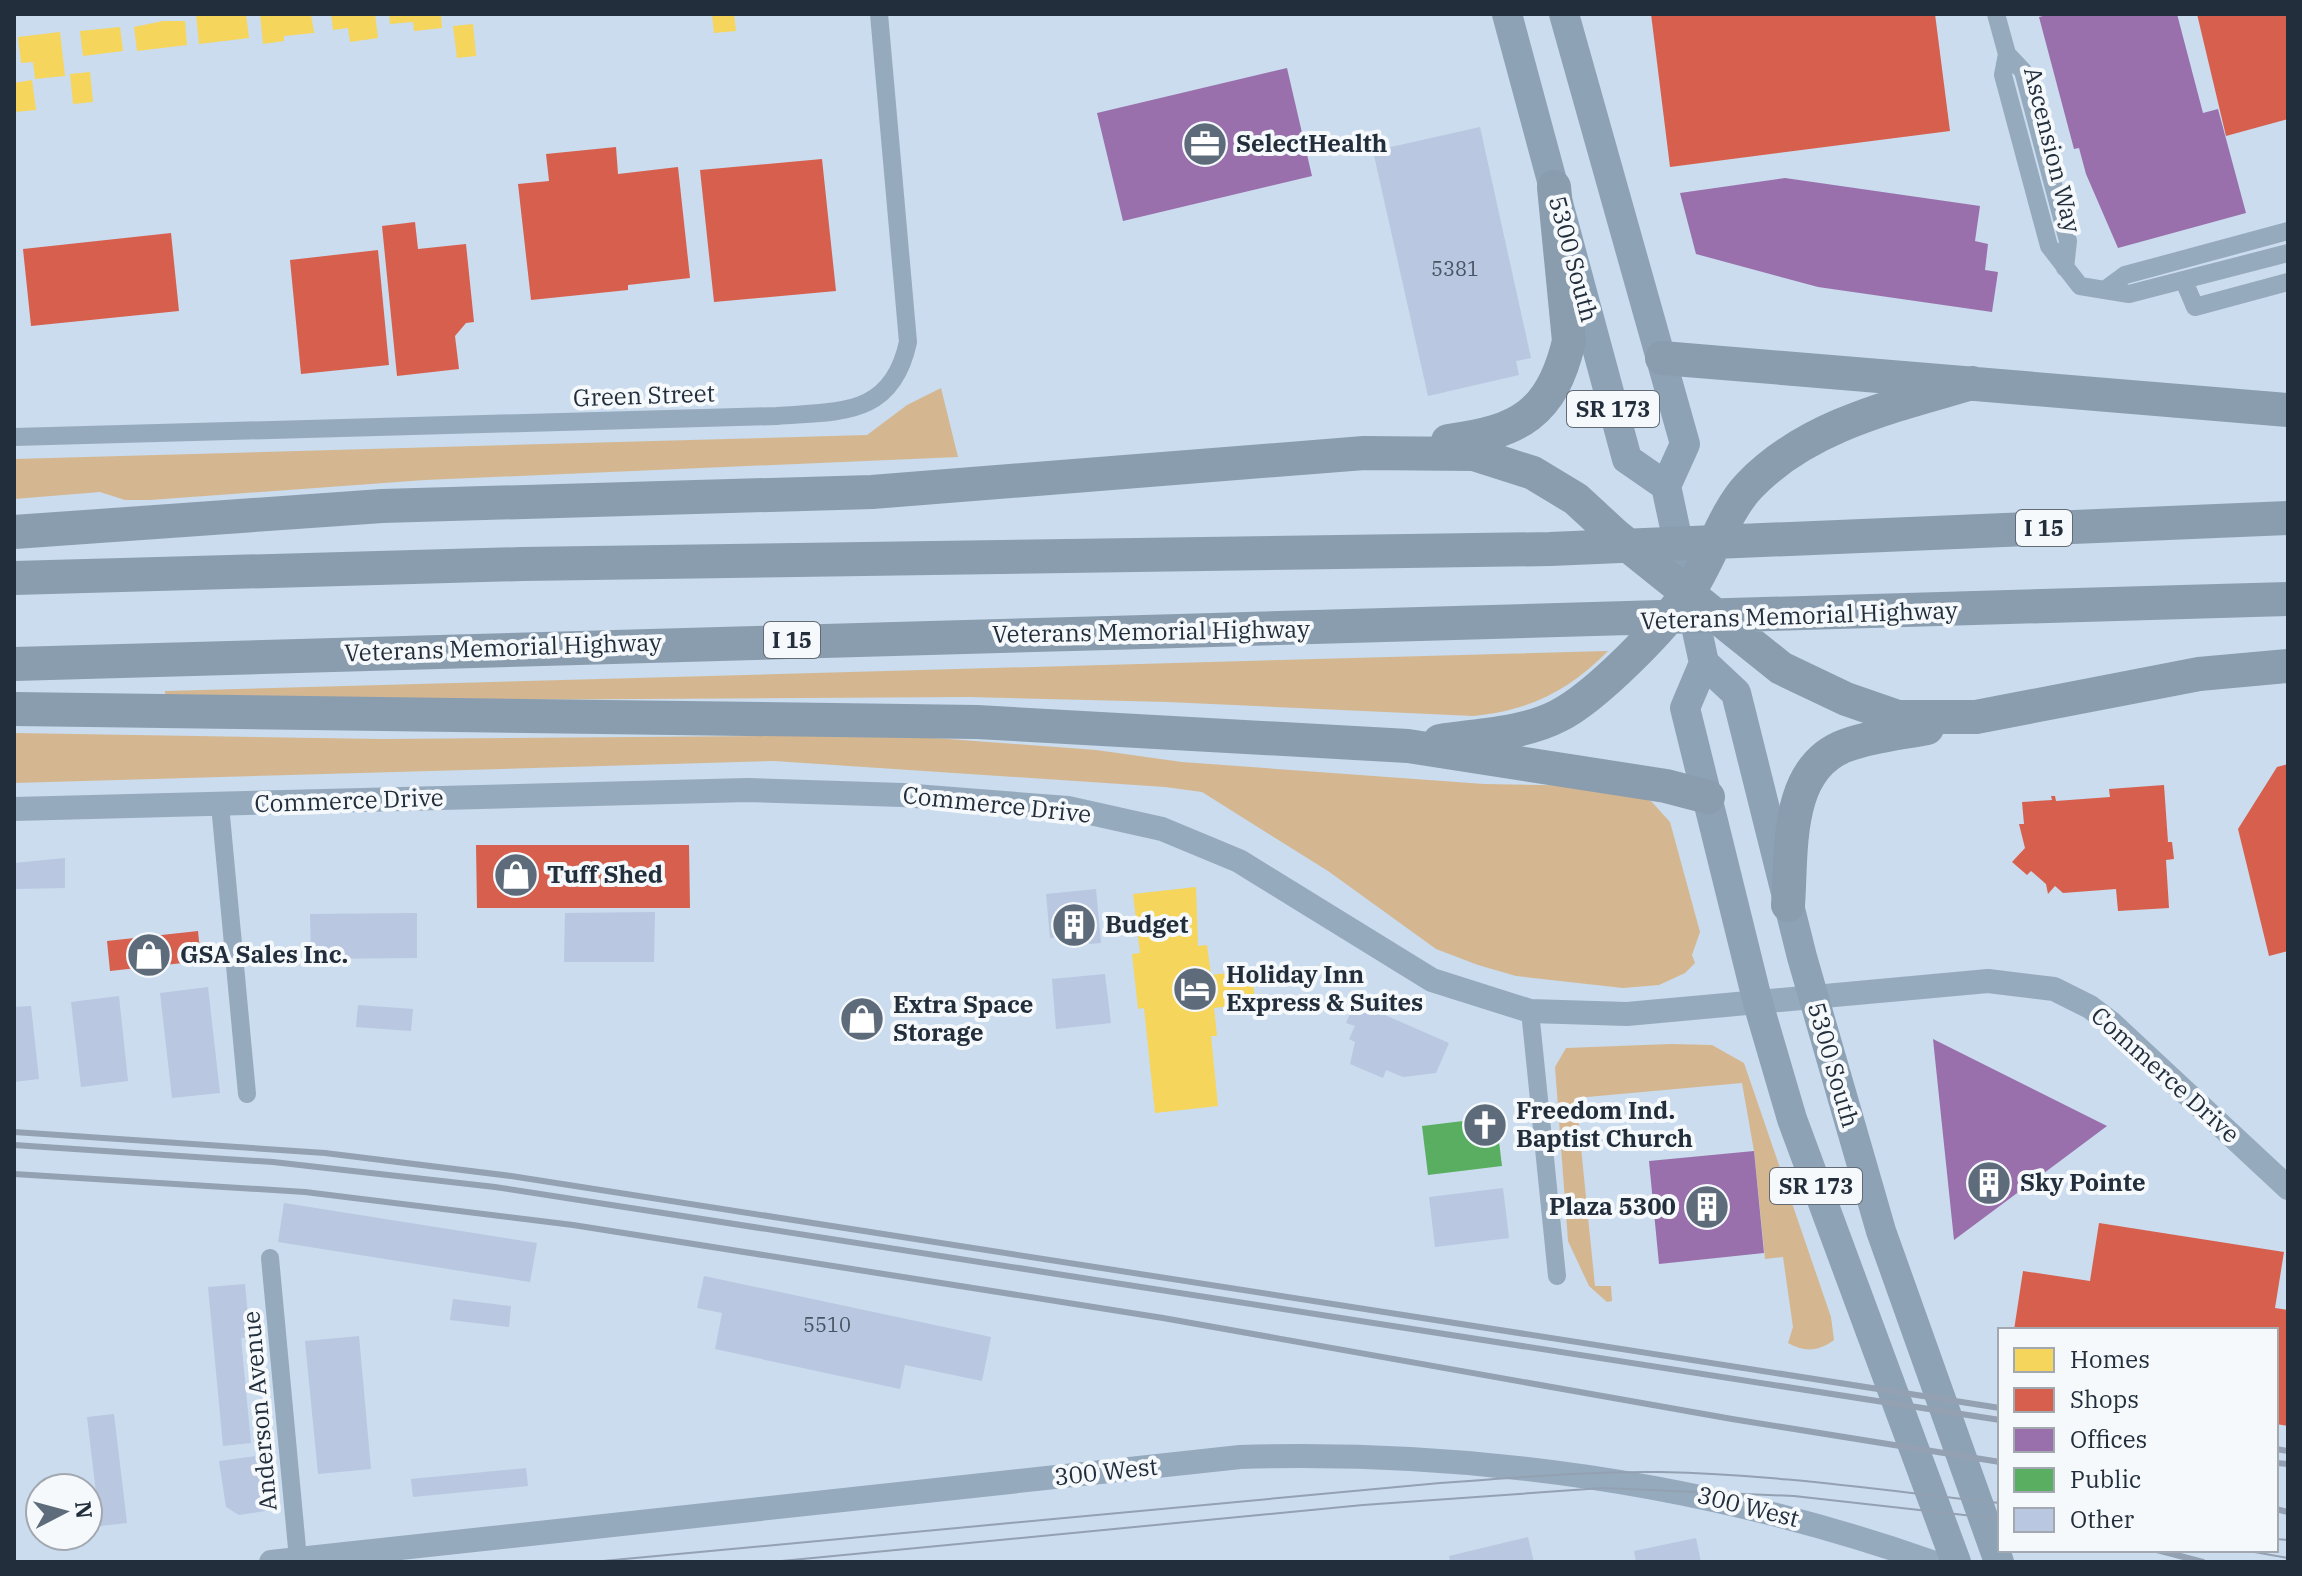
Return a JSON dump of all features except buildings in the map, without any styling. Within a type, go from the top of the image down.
[{"type":"highway","points":[[14,532],[382,506],[872,492],[1364,453],[1491,436],[1535,414],[1563,364],[1569,341],[1554,187]]},
{"type":"highway","points":[[1662,358],[2288,410]]},
{"type":"highway","points":[[1408,746],[1523,728],[1559,716],[1607,682],[1688,592],[1747,487],[1806,441],[1872,412],[1972,383]]},
{"type":"highway","points":[[1364,453],[1474,454],[1533,473],[1576,499],[1615,535],[1781,668],[1846,699],[1898,717],[1976,717]]},
{"type":"highway","name":"I 15","points":[[14,578],[522,564],[1550,549],[2288,518]]},
{"type":"highway","name":"Veterans Memorial Highway","points":[[14,664],[519,646],[1824,616],[2288,599]]},
{"type":"highway","points":[[1788,905],[1794,812],[1811,770],[1844,746],[2199,674],[2288,666]]},
{"type":"highway","points":[[14,709],[977,722],[1408,746],[1666,786],[1708,797]]},
{"type":"main road","name":"5300 South","points":[[1507,14],[1627,459],[1666,486]]},
{"type":"main road","name":"SR 173","points":[[1564,14],[1685,444],[1666,486]]},
{"type":"main road","points":[[1666,486],[1704,663]]},
{"type":"main road","name":"5300 South","points":[[1704,663],[1736,693],[1788,905],[1881,1231],[1999,1562]]},
{"type":"main road","name":"SR 173","points":[[1704,663],[1685,708],[1758,1003],[1792,1119],[1956,1562]]},
{"type":"street","name":"Green Street","points":[[14,437],[777,416],[847,410],[865,405],[891,386],[903,365],[908,342],[879,14]]},
{"type":"street","name":"Ascension Way","points":[[1996,14],[2007,54],[2003,75],[2049,246],[2080,286],[2106,289]]},
{"type":"street","points":[[2106,289],[2125,275],[2288,231]]},
{"type":"street","points":[[2106,289],[2129,294],[2288,253]]},
{"type":"street","points":[[2184,281],[2195,307],[2288,282]]},
{"type":"street","name":"Commerce Drive","points":[[14,809],[748,790],[902,795],[1068,808],[1162,829],[1239,861],[1432,980],[1530,1011],[1627,1014],[1988,981],[2054,989],[2090,1007],[2111,1023],[2288,1188]]},
{"type":"street","points":[[220,805],[247,1094]]},
{"type":"street","points":[[1530,1011],[1557,1276]]},
{"type":"street","name":"Anderson Avenue","points":[[270,1258],[298,1559]]},
{"type":"street","name":"300 West","points":[[271,1562],[1240,1457],[1384,1456],[1499,1464],[1599,1476],[1755,1508],[1932,1562]]},
{"type":"shaded area","points":[[941,388],[958,457],[425,480],[150,500],[125,500],[100,492],[14,499],[14,459],[867,435],[907,405]]},
{"type":"shaded area","points":[[1608,651],[1578,677],[1546,697],[1512,709],[1473,716],[1168,702],[968,697],[165,702],[165,691]]},
{"type":"shaded area","points":[[14,733],[382,739],[895,735],[1096,750],[1182,762],[1484,784],[1605,786],[1651,801],[1670,822],[1700,932],[1692,955],[1695,963],[1685,973],[1659,985],[1623,988],[1516,976],[1436,949],[1328,871],[1202,792],[1165,787],[774,761],[14,783]]},
{"type":"shaded area","points":[[1712,1045],[1744,1063],[1831,1317],[1834,1340],[1828,1344],[1811,1349],[1788,1343],[1793,1327],[1783,1257],[1765,1259],[1754,1151],[1742,1083],[1576,1098],[1595,1286],[1611,1286],[1612,1301],[1607,1302],[1589,1286],[1568,1241],[1555,1067],[1566,1048]]},
{"type":"tram line","points":[[592,1562],[1440,1483],[1578,1474],[1660,1472],[1745,1476],[1998,1503]]},
{"type":"tram line","points":[[771,1562],[1363,1505],[1602,1488],[1794,1496],[1998,1519]]},
{"type":"tram line","points":[[2278,1539],[2288,1540]]},
{"type":"tram line","points":[[2254,1552],[2288,1558]]},
{"type":"railway","points":[[14,1132],[325,1153],[511,1176],[1998,1408]]},
{"type":"railway","points":[[14,1145],[273,1162],[495,1187],[1998,1420]]},
{"type":"railway","points":[[14,1174],[305,1192],[573,1225],[1163,1318],[1732,1419],[1998,1462]]},
{"type":"railway","points":[[2278,1449],[2288,1451]]},
{"type":"railway","points":[[2278,1463],[2288,1464]]},
{"type":"railway","points":[[2278,1510],[2288,1512]]},
{"type":"railway","points":[[2165,1552],[2203,1562]]},
{"type":"place","name":"SelectHealth","points":[[1205,144]]},
{"type":"place","name":"Tuff Shed","points":[[516,875]]},
{"type":"place","name":"Budget","points":[[1074,925]]},
{"type":"place","name":"GSA Sales Inc.","points":[[149,955]]},
{"type":"place","name":"Holiday Inn Express & Suites","points":[[1195,989]]},
{"type":"place","name":"Extra Space Storage","points":[[862,1019]]},
{"type":"place","name":"Freedom Ind. Baptist Church","points":[[1485,1125]]},
{"type":"place","name":"Sky Pointe","points":[[1989,1183]]},
{"type":"place","name":"Plaza 5300","points":[[1707,1207]]}]
